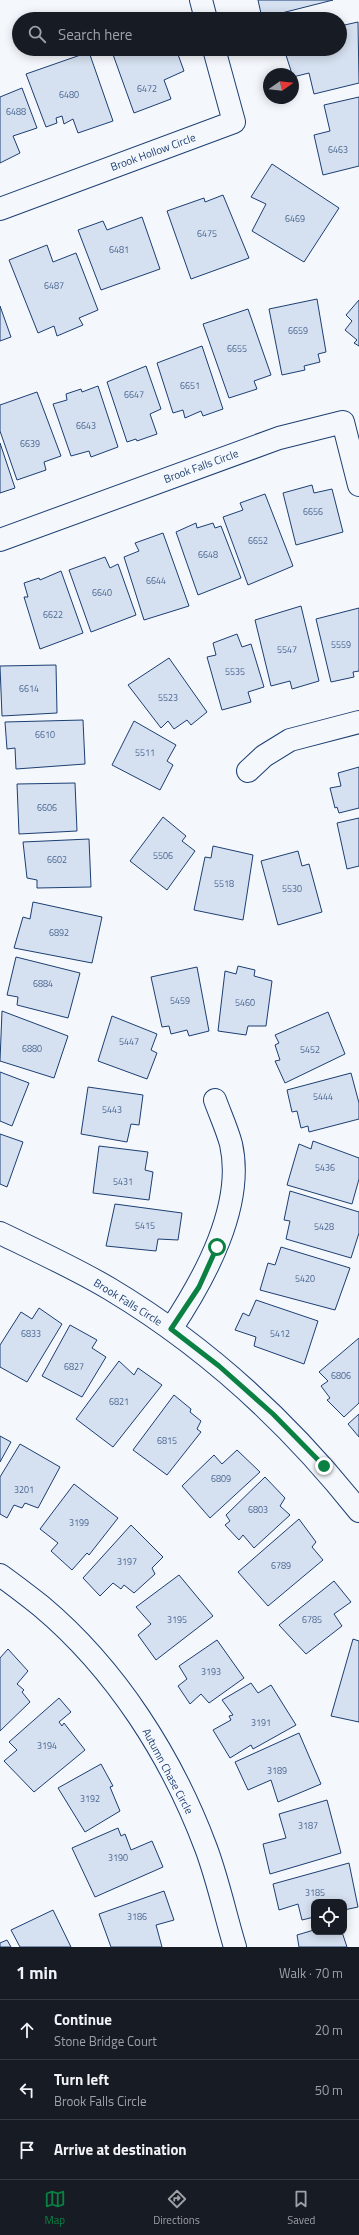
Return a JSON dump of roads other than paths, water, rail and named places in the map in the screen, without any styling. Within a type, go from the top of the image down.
[{"type":"street","points":[[201,0],[204,12]]},
{"type":"street","name":"Brook Hollow Circle","points":[[0,209],[234,122],[216,56]]},
{"type":"street","name":"Brook Falls Circle","points":[[0,540],[279,438],[343,422],[359,485]]},
{"type":"street","points":[[248,771],[264,756],[290,740],[359,722]]},
{"type":"street","points":[[171,1329],[199,1287],[217,1247],[230,1201],[233,1174],[231,1144],[215,1100]]},
{"type":"street","name":"Brook Falls Circle","points":[[0,1233],[49,1256],[110,1289],[171,1329],[219,1366],[273,1414],[324,1466],[359,1511]]},
{"type":"street","name":"Autumn Chase Circle","points":[[0,1575],[42,1607],[84,1648],[122,1694],[154,1740],[184,1795],[206,1849],[235,1947]]}]
